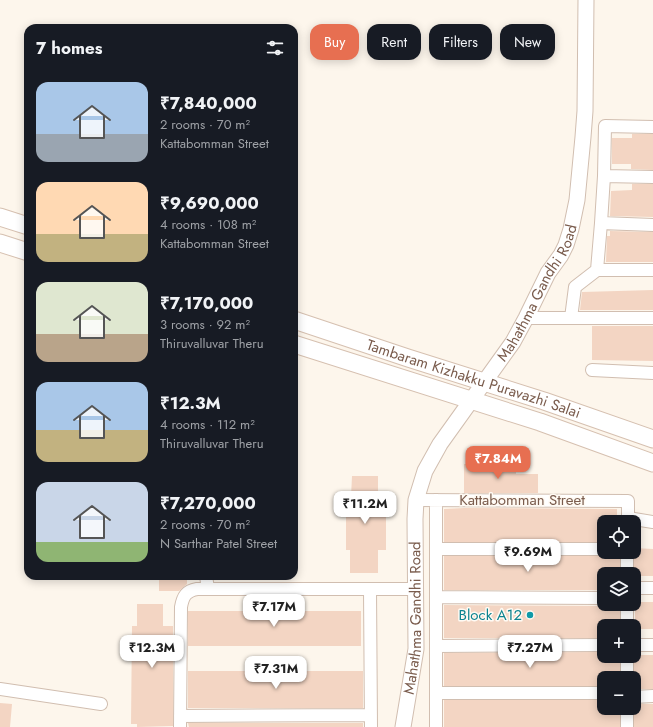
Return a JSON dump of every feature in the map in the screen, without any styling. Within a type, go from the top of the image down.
[{"type":"main road","points":[[0,218],[24,225]]},
{"type":"main road","points":[[0,243],[24,251]]},
{"type":"main road","name":"Tambaram Kizhakku Puravazhi Salai","points":[[298,321],[544,401],[653,440]]},
{"type":"main road","name":"Tambaram Kizhakku Puravazhi Salai","points":[[298,345],[540,422],[653,463]]},
{"type":"street","name":"Mahathma Gandhi Road","points":[[403,727],[416,649],[416,500],[425,471],[440,444],[513,342],[548,273],[561,255],[566,245],[577,200],[585,111],[586,0]]},
{"type":"street","points":[[597,270],[604,176],[605,126],[653,127]]},
{"type":"street","points":[[604,176],[653,177]]},
{"type":"street","points":[[601,223],[653,225]]},
{"type":"street","points":[[571,318],[575,287],[597,270],[653,270]]},
{"type":"street","points":[[526,318],[653,318]]},
{"type":"street","points":[[592,370],[653,373]]},
{"type":"street","name":"Kattabomman Street","points":[[416,500],[628,501],[628,515]]},
{"type":"street","points":[[436,500],[436,727]]},
{"type":"street","points":[[641,521],[653,522]]},
{"type":"street","points":[[436,549],[597,549]]},
{"type":"street","points":[[207,580],[208,589]]},
{"type":"street","points":[[641,588],[653,588]]},
{"type":"street","points":[[370,590],[371,721],[180,721],[181,607],[185,594],[189,590],[416,589]]},
{"type":"street","points":[[436,597],[597,598]]},
{"type":"street","points":[[436,646],[597,645]]},
{"type":"street","points":[[641,645],[653,645]]},
{"type":"street","points":[[0,689],[101,704]]},
{"type":"street","points":[[436,693],[597,693]]},
{"type":"street","points":[[641,696],[653,696]]},
{"type":"street","points":[[627,715],[627,727]]},
{"type":"building","points":[[632,134],[653,134],[653,170],[631,169],[631,164],[612,164],[612,138],[632,138]]},
{"type":"building","points":[[632,184],[653,184],[653,217],[610,216],[611,191],[632,190]]},
{"type":"building","points":[[610,231],[653,232],[653,262],[606,262],[607,236],[610,236]]},
{"type":"building","points":[[653,290],[653,310],[580,310],[582,292]]},
{"type":"building","points":[[592,326],[653,326],[653,361],[592,360]]},
{"type":"building","points":[[464,464],[516,464],[516,474],[538,474],[538,493],[464,493]]},
{"type":"building","points":[[352,476],[378,476],[378,498],[386,498],[386,550],[378,550],[378,573],[350,573],[350,550],[346,550],[346,497],[351,497]]},
{"type":"building","points":[[444,509],[617,509],[617,515],[597,515],[597,542],[444,542]]},
{"type":"building","points":[[641,548],[653,549],[653,576],[641,576],[641,567],[634,567],[634,559],[641,559]]},
{"type":"building","points":[[444,556],[597,556],[597,559],[620,559],[620,567],[597,567],[597,590],[444,590]]},
{"type":"building","points":[[159,580],[187,580],[187,584],[179,591],[159,591]]},
{"type":"building","points":[[641,602],[653,602],[653,629],[641,629],[641,619],[635,619],[635,611],[641,611]]},
{"type":"building","points":[[137,604],[163,604],[163,626],[173,626],[173,726],[137,727],[137,724],[131,724],[132,626],[137,626]]},
{"type":"building","name":"Block A12","points":[[444,605],[597,606],[597,611],[620,611],[620,619],[597,619],[597,638],[444,638]]},
{"type":"building","points":[[188,611],[361,611],[361,646],[188,646]]},
{"type":"building","points":[[597,652],[597,663],[620,663],[620,671],[597,671],[597,686],[444,686],[444,653]]},
{"type":"building","points":[[641,655],[653,655],[653,689],[641,689],[641,671],[634,671],[634,663],[641,663]]},
{"type":"building","points":[[188,671],[363,671],[363,708],[188,708]]},
{"type":"building","points":[[444,700],[597,700],[597,715],[620,715],[620,727],[444,727]]},
{"type":"building","points":[[0,703],[12,704],[10,727],[0,727]]},
{"type":"building","points":[[641,704],[653,704],[653,727],[634,727],[634,715],[641,715]]},
{"type":"building","points":[[188,723],[363,723],[363,727],[189,727]]},
{"type":"place","name":"Block A12","points":[[530,615]]}]
